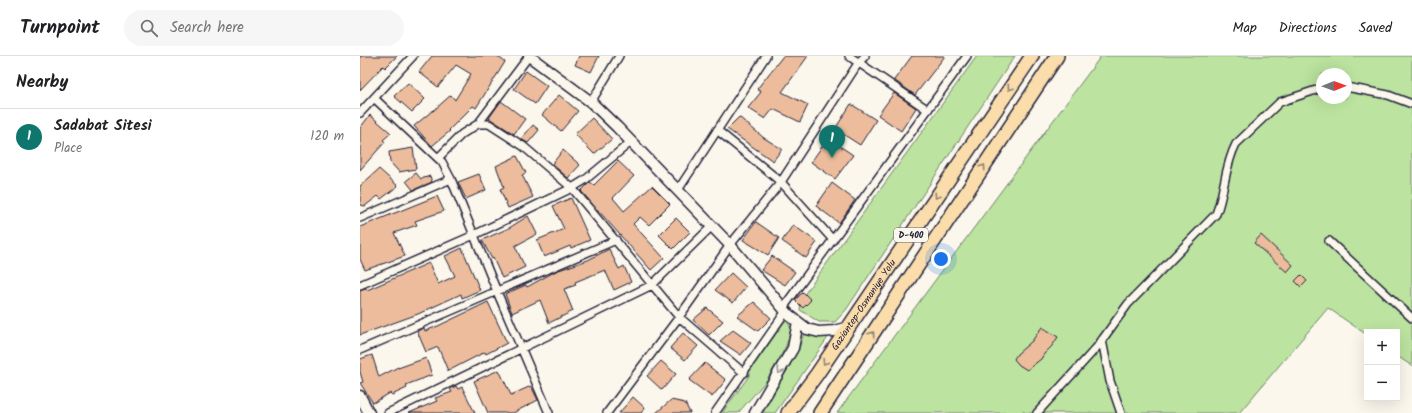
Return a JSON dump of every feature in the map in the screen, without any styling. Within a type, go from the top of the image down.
[{"type":"highway","name":"Gaziantep-Osmaniye Yolu","points":[[788,413],[849,327],[1032,56]]},
{"type":"highway","name":"D-400","points":[[820,413],[1057,56]]},
{"type":"street","points":[[360,113],[413,56]]},
{"type":"street","points":[[438,158],[462,134],[478,124],[529,56],[591,102],[632,141],[730,245],[784,310],[798,322],[807,329],[819,332],[834,331],[849,327]]},
{"type":"street","points":[[591,102],[619,56]]},
{"type":"street","points":[[678,190],[766,56]]},
{"type":"street","points":[[849,56],[928,110]]},
{"type":"street","points":[[607,413],[679,317],[730,245],[781,182],[859,62],[865,56]]},
{"type":"street","points":[[715,413],[744,373],[784,310],[833,240],[967,56]]},
{"type":"street","points":[[1352,88],[1388,95],[1412,104]]},
{"type":"street","points":[[1037,413],[1102,340],[1128,304],[1216,214],[1220,205],[1226,170],[1236,144],[1280,102],[1316,90]]},
{"type":"street","points":[[374,98],[442,162],[451,179],[496,291],[548,412]]},
{"type":"street","points":[[478,124],[489,124],[522,146],[572,188],[679,317],[744,373]]},
{"type":"street","points":[[718,130],[781,182],[833,240]]},
{"type":"street","points":[[360,285],[474,235],[572,188],[585,180],[632,141]]},
{"type":"street","points":[[360,218],[451,179]]},
{"type":"street","points":[[388,413],[652,285],[712,226]]},
{"type":"street","points":[[360,350],[616,240]]},
{"type":"street","points":[[1329,241],[1412,318]]},
{"type":"street","points":[[755,413],[793,348],[798,322]]},
{"type":"street","points":[[1102,340],[1110,381],[1121,413]]},
{"type":"street","points":[[360,396],[369,413]]},
{"type":"green space","points":[[977,56],[1015,56],[846,310],[835,322],[819,322],[800,310],[801,299]]},
{"type":"green space","points":[[1101,56],[1412,56],[1412,366],[1400,358],[1400,329],[1364,329],[1364,333],[1328,308],[1239,413],[1026,413],[1023,411],[1021,413],[837,413]]},
{"type":"green space","points":[[785,321],[788,322],[791,329],[786,346],[766,381],[738,413],[722,413],[749,376],[749,372]]},
{"type":"green space","points":[[804,332],[829,336],[775,413],[763,413],[799,349]]},
{"type":"building","points":[[360,56],[397,56],[385,68],[383,66],[360,90]]},
{"type":"building","points":[[432,56],[497,56],[505,62],[476,108],[473,106],[449,130],[450,131],[432,146],[414,126],[451,95],[455,100],[471,74],[456,65],[438,87],[419,72]]},
{"type":"building","points":[[579,56],[599,56],[591,72],[575,65]]},
{"type":"building","points":[[783,56],[808,56],[782,92],[808,105],[800,122],[773,109],[765,119],[748,108],[761,92],[757,89]]},
{"type":"building","points":[[912,56],[945,56],[915,95],[894,80]]},
{"type":"building","points":[[526,71],[547,86],[535,104],[514,89]]},
{"type":"building","points":[[408,83],[425,99],[412,112],[394,96]]},
{"type":"building","points":[[894,93],[916,108],[901,131],[878,115]]},
{"type":"building","points":[[559,95],[578,111],[561,131],[542,115]]},
{"type":"building","points":[[501,101],[525,119],[514,134],[489,118]]},
{"type":"building","points":[[851,104],[876,120],[860,145],[835,129]]},
{"type":"building","points":[[370,115],[391,133],[383,140],[385,142],[360,170],[360,128]]},
{"type":"building","points":[[739,117],[764,138],[782,149],[773,161],[727,129]]},
{"type":"building","points":[[592,118],[612,139],[594,154],[575,134]]},
{"type":"building","points":[[533,125],[539,130],[528,143],[521,139]]},
{"type":"building","points":[[828,138],[853,155],[835,179],[811,162]]},
{"type":"building","points":[[413,148],[416,169],[399,172],[390,162],[389,152]]},
{"type":"building","points":[[563,150],[580,165],[568,178],[552,164]]},
{"type":"building","points":[[517,156],[526,173],[522,175],[533,197],[508,208],[500,189],[504,187],[496,166]]},
{"type":"building","points":[[618,161],[634,176],[613,198],[624,211],[652,186],[670,204],[649,225],[640,217],[633,224],[664,258],[651,270],[581,191],[590,182],[594,185]]},
{"type":"building","points":[[379,169],[398,186],[381,199],[378,196],[365,206],[360,205],[360,186]]},
{"type":"building","points":[[416,173],[421,179],[430,176],[432,182],[413,190],[406,181]]},
{"type":"building","points":[[479,174],[486,190],[466,199],[458,182]]},
{"type":"building","points":[[832,183],[855,200],[839,223],[816,206]]},
{"type":"building","points":[[437,196],[444,211],[415,221],[417,225],[394,233],[405,256],[365,270],[360,259],[360,227]]},
{"type":"building","points":[[571,198],[590,240],[571,248],[570,246],[544,257],[537,240],[564,229],[553,206]]},
{"type":"building","points":[[528,216],[537,234],[515,246],[525,267],[502,278],[493,258],[492,259],[482,240],[509,228]]},
{"type":"building","points":[[676,218],[690,232],[673,249],[659,235]]},
{"type":"building","points":[[756,222],[779,238],[768,255],[743,240]]},
{"type":"building","points":[[793,225],[817,242],[806,258],[782,241]]},
{"type":"building","points":[[1261,235],[1293,265],[1287,272],[1254,243]]},
{"type":"building","points":[[462,248],[480,290],[462,298],[461,294],[418,314],[360,335],[360,290],[366,288],[367,290],[429,263],[438,284],[455,276],[445,256]]},
{"type":"building","points":[[609,249],[619,269],[624,266],[631,282],[614,290],[605,270],[575,282],[576,285],[564,289],[573,311],[549,323],[540,300],[512,313],[505,294],[526,285],[527,287],[556,271],[588,260]]},
{"type":"building","points":[[772,256],[795,272],[785,285],[761,270]]},
{"type":"building","points":[[731,273],[746,287],[733,303],[715,290]]},
{"type":"building","points":[[1301,275],[1307,281],[1301,287],[1295,281]]},
{"type":"building","points":[[803,292],[811,300],[803,308],[795,300]]},
{"type":"building","points":[[488,302],[507,343],[486,354],[485,352],[448,371],[438,347],[426,352],[417,331],[424,328],[425,331],[438,326]]},
{"type":"building","points":[[754,302],[771,318],[758,331],[737,316]]},
{"type":"building","points":[[707,308],[723,321],[709,335],[693,320]]},
{"type":"building","points":[[1042,327],[1058,337],[1041,359],[1027,370],[1019,365],[1014,359],[1017,354],[1032,341]]},
{"type":"building","points":[[733,330],[751,343],[741,355],[720,341]]},
{"type":"building","points":[[683,333],[698,346],[685,360],[670,348]]},
{"type":"building","points":[[372,355],[379,377],[398,367],[426,358],[432,375],[406,385],[407,388],[392,395],[390,393],[373,403],[360,383],[363,382],[360,372],[360,359]]},
{"type":"building","points":[[661,361],[676,374],[662,390],[647,376]]},
{"type":"building","points":[[705,363],[726,380],[712,397],[689,380]]},
{"type":"building","points":[[499,370],[511,395],[531,386],[538,400],[513,413],[488,413],[474,381]]},
{"type":"building","points":[[456,386],[458,389],[462,387],[475,413],[409,413],[437,401],[435,398],[452,392],[450,389]]},
{"type":"building","points":[[633,397],[645,408],[641,413],[619,413]]},
{"type":"building","points":[[671,400],[685,403],[690,413],[656,413]]},
{"type":"place","name":"Sadabat Sitesi","points":[[832,158]]}]
